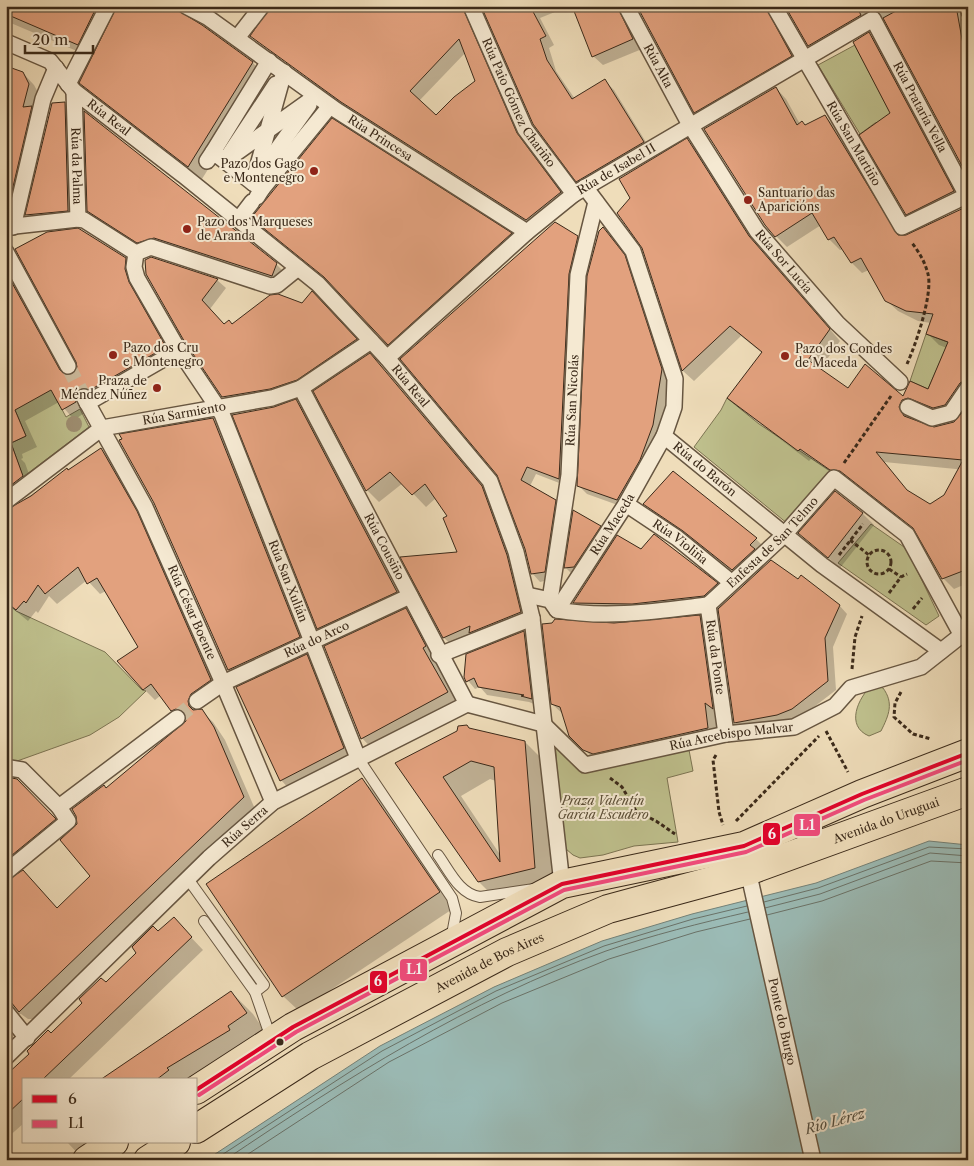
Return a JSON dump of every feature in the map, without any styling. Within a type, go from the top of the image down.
[{"type":"highway","points":[[198,1089],[271,1040],[450,942],[562,884],[744,846],[862,794],[968,752]]},
{"type":"highway","name":"Avenida do Uruguai","points":[[805,849],[968,791]]},
{"type":"highway","name":"Avenida de Bos Aires","points":[[198,1128],[310,1056],[507,952],[608,909],[748,871],[805,849]]},
{"type":"highway","points":[[86,1160],[111,1144]]},
{"type":"highway","points":[[148,1160],[173,1144]]},
{"type":"street","points":[[71,87],[108,6]]},
{"type":"street","name":"Rúa Princesa","points":[[186,6],[207,17],[330,106],[527,232]]},
{"type":"street","points":[[237,38],[262,6]]},
{"type":"street","name":"Rúa Paio Gómez Chariño","points":[[471,6],[525,128],[579,190]]},
{"type":"street","name":"Rúa Alta","points":[[626,6],[690,125]]},
{"type":"street","name":"Rúa San Martiño","points":[[774,6],[902,227],[967,195]]},
{"type":"street","name":"Rúa de Isabel II","points":[[387,358],[527,232],[579,190],[804,59],[876,13]]},
{"type":"street","name":"Rúa Prataría Vella","points":[[876,13],[967,195]]},
{"type":"street","name":"Rúa Real","points":[[6,42],[50,61],[71,87],[239,219],[318,284],[387,358],[490,481],[516,552],[532,618],[562,884]]},
{"type":"street","points":[[212,160],[269,61]]},
{"type":"street","points":[[56,68],[43,99],[9,227],[76,217],[84,220],[136,253],[150,248],[162,250],[270,286],[277,285],[298,268]]},
{"type":"street","points":[[256,193],[268,130],[284,72]]},
{"type":"street","points":[[194,184],[284,72]]},
{"type":"street","name":"Rúa da Palma","points":[[71,87],[76,217]]},
{"type":"street","points":[[212,160],[268,130],[316,96]]},
{"type":"street","points":[[239,219],[316,96]]},
{"type":"street","points":[[256,193],[330,106]]},
{"type":"street","name":"Rúa Sor Lucía","points":[[690,125],[757,231],[837,323],[900,382]]},
{"type":"street","points":[[212,160],[256,193]]},
{"type":"street","name":"Rúa do Barón","points":[[579,190],[596,202],[633,252],[675,379],[674,407],[664,436],[828,570],[941,651]]},
{"type":"street","name":"Rúa San Nicolás","points":[[554,605],[568,475],[578,275],[596,202]]},
{"type":"street","points":[[6,252],[68,366]]},
{"type":"street","name":"Rúa San Xulián","points":[[136,253],[134,267],[137,278],[179,350],[218,406],[358,758]]},
{"type":"street","name":"Rúa Sarmiento","points":[[6,501],[102,428],[218,406],[272,398],[301,388],[371,341]]},
{"type":"street","name":"Rúa César Boente","points":[[179,350],[85,400],[145,507],[273,802]]},
{"type":"street","name":"Rúa Cousiño","points":[[301,388],[439,654],[467,704]]},
{"type":"street","points":[[908,407],[932,418],[951,413],[968,388]]},
{"type":"street","name":"Rúa Maceda","points":[[554,605],[626,504],[664,436]]},
{"type":"street","name":"Enfesta de San Telmo","points":[[708,605],[784,535],[834,478],[874,509]]},
{"type":"street","name":"Rúa Violiña","points":[[626,504],[677,538],[731,582]]},
{"type":"street","points":[[847,690],[921,667],[964,632],[933,584],[907,535],[874,509]]},
{"type":"street","name":"Rúa do Arco","points":[[197,701],[223,683],[410,596]]},
{"type":"street","name":"Rúa da Ponte","points":[[527,596],[573,613],[625,615],[708,605],[726,734]]},
{"type":"street","points":[[439,654],[532,618]]},
{"type":"street","name":"Rúa Arcebispo Malvar","points":[[585,765],[726,734],[794,727],[835,706],[847,690]]},
{"type":"street","points":[[467,704],[543,724],[585,765]]},
{"type":"street","name":"Rúa Serra","points":[[6,1057],[188,879],[273,802],[467,704]]},
{"type":"street","points":[[62,811],[177,718]]},
{"type":"street","points":[[6,771],[10,768],[22,770],[62,811],[68,821],[6,872]]},
{"type":"street","name":"Ponte do Burgo","points":[[752,892],[813,1160]]},
{"type":"street","points":[[6,1012],[27,1038]]},
{"type":"lane","points":[[358,758],[452,898],[456,913],[450,942]]},
{"type":"lane","points":[[438,855],[464,892],[472,896],[480,897],[562,884]]},
{"type":"lane","points":[[188,879],[264,985],[256,992]]},
{"type":"lane","points":[[204,921],[256,992],[271,1040]]},
{"type":"path","points":[[961,6],[968,46]]},
{"type":"path","points":[[828,570],[874,509]]},
{"type":"path","points":[[850,540],[869,555]]},
{"type":"path","points":[[878,550],[886,552],[891,559],[889,569],[882,575],[874,574],[867,564],[869,555],[878,550]]},
{"type":"path","points":[[847,690],[847,680],[852,670],[855,637],[861,618],[901,577],[924,567]]},
{"type":"path","points":[[889,569],[901,577]]},
{"type":"path","points":[[903,623],[933,584]]},
{"type":"path","points":[[921,667],[903,688],[895,704],[894,717],[913,734],[925,738],[938,739]]},
{"type":"path","points":[[732,825],[829,726],[801,731],[794,727]]},
{"type":"path","points":[[826,730],[848,772]]},
{"type":"path","points":[[725,832],[719,812],[713,760],[726,734]]},
{"type":"path","points":[[585,765],[622,787],[636,811],[677,835]]},
{"type":"green space","points":[[855,45],[893,118],[875,123],[860,134],[818,65]]},
{"type":"green space","points":[[926,334],[953,344],[943,355],[928,389],[910,381]]},
{"type":"green space","points":[[60,371],[57,400],[66,417],[80,409],[89,427],[23,477],[11,443],[26,436],[15,410]]},
{"type":"green space","points":[[727,398],[759,424],[832,472],[788,524],[694,447],[721,410]]},
{"type":"green space","points":[[871,524],[907,549],[939,616],[926,625],[838,563]]},
{"type":"green space","points":[[6,602],[16,611],[105,652],[142,690],[146,691],[119,717],[90,735],[6,765]]},
{"type":"green space","points":[[872,685],[883,688],[888,699],[889,709],[881,731],[869,736],[857,726],[856,712],[862,697]]},
{"type":"green space","name":"Praza Valentín García Escudero","points":[[555,739],[589,761],[689,750],[693,771],[667,778],[678,842],[634,846],[603,855],[580,858],[573,855],[566,849],[561,838]]},
{"type":"water","name":"Río Lérez","points":[[929,841],[968,845],[968,1160],[206,1160],[380,1046],[494,987],[602,941],[692,914],[816,883]]},
{"type":"building","points":[[6,6],[97,6],[78,45],[6,14]]},
{"type":"building","points":[[117,6],[171,6],[202,25],[253,62],[188,167],[79,83]]},
{"type":"building","points":[[271,6],[462,6],[517,133],[561,192],[526,220],[341,102],[250,36]],"holes":[[[459,39],[475,81],[454,97],[436,115],[410,91]]]},
{"type":"building","points":[[481,6],[530,6],[546,36],[540,39],[547,60],[572,99],[605,79],[644,142],[576,182],[533,124]]},
{"type":"building","points":[[572,6],[617,6],[633,39],[592,57]]},
{"type":"building","points":[[637,6],[765,6],[792,56],[694,113]]},
{"type":"building","points":[[785,6],[856,6],[861,15],[808,46]]},
{"type":"building","points":[[905,6],[956,6],[968,72],[968,177],[883,18]]},
{"type":"building","points":[[869,32],[954,191],[906,215],[859,135],[890,113],[853,42]]},
{"type":"building","points":[[6,66],[23,72],[29,84],[23,107],[32,106],[8,208]]},
{"type":"building","points":[[776,87],[797,125],[802,121],[805,125],[825,115],[898,235],[906,235],[968,206],[968,379],[960,383],[945,405],[933,408],[908,398],[902,400],[899,407],[904,416],[934,427],[954,422],[968,405],[968,569],[942,579],[913,528],[840,471],[830,470],[800,449],[798,451],[727,398],[762,352],[730,326],[682,371],[642,248],[617,213],[630,198],[619,179],[687,138],[749,236],[830,329],[808,360],[848,388],[865,364],[903,396],[910,381],[928,389],[948,342],[926,334],[933,314],[906,311],[885,301],[861,258],[851,263],[834,237],[828,240],[812,213],[775,237],[765,225],[704,129]],"holes":[[[876,452],[963,460],[944,495],[930,504],[907,490]]]},
{"type":"building","points":[[65,102],[68,211],[25,215],[52,103]]},
{"type":"building","points":[[84,111],[277,263],[272,276],[154,238],[137,243],[87,211]]},
{"type":"building","points":[[332,118],[512,233],[388,345],[324,277],[251,218]]},
{"type":"building","points":[[555,222],[578,236],[569,274],[559,479],[527,467],[521,480],[556,500],[545,572],[531,574],[525,549],[497,475],[400,359]]},
{"type":"building","points":[[603,227],[625,255],[662,369],[653,425],[640,460],[617,500],[577,486],[587,276],[599,231]]},
{"type":"building","points":[[78,228],[126,258],[125,269],[129,282],[166,347],[90,390],[85,388],[79,389],[75,396],[76,402],[62,410],[51,390],[15,410],[26,436],[11,443],[23,476],[6,489],[6,272],[60,370],[67,375],[73,374],[77,367],[76,362],[15,249],[47,232]]},
{"type":"building","points":[[151,257],[218,279],[202,300],[224,324],[229,320],[232,324],[270,295],[278,294],[302,303],[312,291],[357,339],[297,380],[270,389],[222,397],[183,339],[146,274],[145,260]]},
{"type":"building","points":[[370,353],[482,486],[507,555],[521,612],[469,633],[470,626],[443,638],[400,557],[457,552],[443,518],[447,516],[425,484],[412,495],[390,472],[366,491],[313,391]]},
{"type":"building","points":[[296,399],[397,592],[317,629],[232,415],[274,407]]},
{"type":"building","points":[[213,418],[300,637],[228,670],[154,503],[119,440],[122,439],[119,434]]},
{"type":"building","points":[[101,448],[137,511],[211,680],[191,694],[188,701],[189,706],[193,710],[202,709],[214,727],[244,797],[19,1012],[6,996],[6,881],[23,870],[57,908],[90,876],[60,840],[77,824],[76,816],[72,809],[104,785],[106,788],[186,721],[184,712],[176,709],[171,711],[151,684],[143,690],[117,661],[138,647],[97,578],[87,584],[78,567],[45,594],[38,585],[26,603],[24,601],[16,610],[6,602],[6,510],[31,496],[67,468],[68,470]]},
{"type":"building","points":[[673,471],[757,538],[750,545],[755,549],[732,570],[683,531],[643,504]]},
{"type":"building","points":[[835,491],[863,513],[828,558],[798,533]]},
{"type":"building","points":[[573,510],[601,526],[574,567],[564,568]]},
{"type":"building","points":[[654,534],[718,583],[704,596],[632,604],[573,603],[617,535],[641,549]]},
{"type":"building","points":[[771,560],[798,579],[801,575],[840,605],[825,638],[828,681],[792,709],[777,715],[734,723],[718,609]]},
{"type":"building","points":[[406,608],[426,646],[423,648],[448,692],[361,739],[324,646]]},
{"type":"building","points":[[700,615],[713,709],[705,703],[708,728],[593,754],[583,750],[569,736],[560,707],[551,704],[542,624],[552,623],[555,619],[614,623]]},
{"type":"building","points":[[524,631],[532,699],[521,696],[524,695],[478,687],[474,678],[466,682],[464,677],[466,654]]},
{"type":"building","points":[[307,654],[344,748],[280,781],[236,687]]},
{"type":"building","points":[[467,725],[469,728],[525,741],[535,868],[478,882],[395,763],[457,731],[458,726]],"holes":[[[471,761],[494,767],[500,862],[443,777]]]},
{"type":"building","points":[[362,778],[440,892],[282,997],[206,884]]},
{"type":"building","points":[[17,779],[56,819],[6,860],[6,780]]},
{"type":"building","points":[[174,917],[192,937],[44,1078],[22,1078],[22,1100],[6,1115],[6,1075],[29,1054],[27,1051],[48,1030],[51,1033],[82,1003],[79,999],[101,978],[106,982],[136,953],[132,947],[153,926],[158,931]]},
{"type":"building","points":[[231,991],[247,1013],[228,1026],[230,1030],[167,1068],[169,1070],[159,1078],[103,1078]]},
{"type":"tunnel","points":[[68,366],[84,397]]},
{"type":"tunnel","points":[[177,718],[197,701]]},
{"type":"transit line","name":"6","points":[[198,1089],[293,1027],[562,884],[744,846],[862,794],[968,753]]},
{"type":"transit line","name":"L1","points":[[199,1095],[296,1032],[564,890],[746,852],[864,800],[968,760]]},
{"type":"place","name":"Pazo dos Gago e Montenegro","points":[[314,171]]},
{"type":"place","name":"Santuario das Aparicións","points":[[748,200]]},
{"type":"place","name":"Pazo dos Marqueses de Aranda","points":[[187,229]]},
{"type":"place","name":"Pazo dos Cru e Montenegro","points":[[113,355]]},
{"type":"place","name":"Pazo dos Condes de Maceda","points":[[785,356]]},
{"type":"place","name":"Praza de Méndez Núñez","points":[[157,388]]}]
